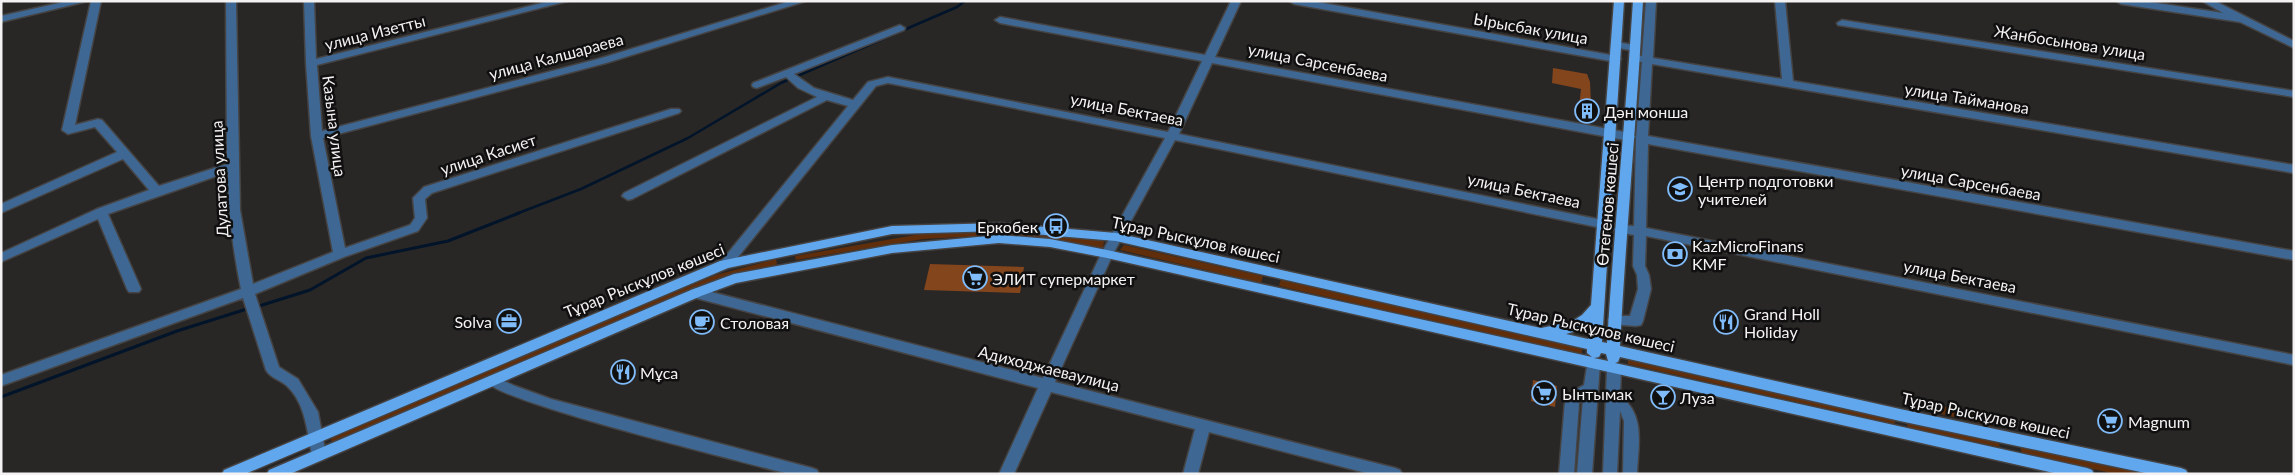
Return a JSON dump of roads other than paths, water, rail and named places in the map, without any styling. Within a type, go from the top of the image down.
[{"type":"main road","name":"Өтегенов көшесі","points":[[1593,364],[1619,1]]},
{"type":"main road","name":"Өтегенов көшесі","points":[[1614,368],[1620,229],[1630,137],[1638,1]]},
{"type":"main road","name":"Тұрар Рыскұлов көшесі","points":[[228,474],[725,264],[892,230],[1000,227],[1116,238],[1900,415],[2181,474]]},
{"type":"main road","name":"Тұрар Рыскұлов көшесі","points":[[278,473],[696,293],[734,280],[885,250],[999,239],[1050,243],[1107,254],[2087,474]]},
{"type":"main road","points":[[783,252],[785,269]]},
{"type":"main road","points":[[1265,290],[1271,272]]},
{"type":"main road","points":[[1535,332],[1575,327],[1587,321],[1597,306]]},
{"type":"main road","points":[[1900,415],[1903,433]]},
{"type":"main road","points":[[2003,437],[2010,457]]},
{"type":"street","points":[[1,19],[83,1]]},
{"type":"street","points":[[96,1],[68,130],[98,123],[157,190]]},
{"type":"street","name":"Дулатова улица","points":[[231,1],[234,210],[240,254],[252,308],[273,370],[293,383],[311,412],[319,455]]},
{"type":"street","name":"Казына улица","points":[[309,1],[311,63],[317,136],[340,254]]},
{"type":"street","name":"улица Изетты","points":[[311,63],[563,1]]},
{"type":"street","name":"улица Калшараева","points":[[317,136],[602,61],[801,1]]},
{"type":"street","points":[[1006,474],[1045,385],[1107,254],[1172,136],[1236,1]]},
{"type":"street","name":"Ырысбак улица","points":[[1294,1],[1616,59]]},
{"type":"street","points":[[1615,320],[1636,321],[1637,310],[1644,299],[1645,278],[1639,266],[1642,139],[1649,61],[1651,1]]},
{"type":"street","points":[[1780,1],[1788,84]]},
{"type":"street","points":[[2121,1],[2243,19]]},
{"type":"street","points":[[2207,1],[2294,45]]},
{"type":"street","name":"улица Сарсенбаева","points":[[1000,20],[1630,137]]},
{"type":"street","name":"Жанбосынова улица","points":[[1842,23],[2294,94]]},
{"type":"street","points":[[757,85],[900,28]]},
{"type":"street","name":"улица Тайманова","points":[[1617,45],[1649,61],[2294,169]]},
{"type":"street","points":[[787,73],[800,86],[825,97],[856,104]]},
{"type":"street","name":"улица Бектаева","points":[[725,264],[872,84],[888,80],[1602,224]]},
{"type":"street","points":[[628,196],[825,97]]},
{"type":"street","name":"улица Касиет","points":[[340,254],[414,228],[422,219],[419,198],[428,190],[675,111]]},
{"type":"street","name":"улица Сарсенбаева","points":[[1642,139],[2294,256]]},
{"type":"street","points":[[1,209],[125,154]]},
{"type":"street","points":[[1,258],[101,212],[157,190],[233,166]]},
{"type":"street","points":[[101,212],[134,289]]},
{"type":"street","name":"улица Бектаева","points":[[1620,229],[1640,231],[2294,360]]},
{"type":"street","points":[[1,381],[249,291],[340,254]]},
{"type":"street","name":"Адиходжаеваулица","points":[[696,293],[1045,385],[1392,473]]},
{"type":"street","points":[[1584,474],[1593,364]]},
{"type":"street","points":[[1610,474],[1614,368]]},
{"type":"street","points":[[493,381],[510,390],[550,404],[812,474]]},
{"type":"street","points":[[1566,474],[1572,401],[1578,395],[1591,388]]},
{"type":"street","points":[[1612,398],[1626,408],[1631,420],[1630,474]]},
{"type":"street","points":[[1190,474],[1204,424]]},
{"type":"waterway","points":[[516,214],[581,189],[688,138],[781,83],[957,7],[965,1]]},
{"type":"waterway","points":[[256,307],[310,290],[366,258],[448,241],[519,213]]},
{"type":"waterway","points":[[1,397],[177,331],[250,308]]},
{"type":"place","name":"Дән монша","points":[[1587,111]]},
{"type":"place","name":"Центр подготовки учителей","points":[[1680,189]]},
{"type":"place","name":"Еркобек","points":[[1056,226]]},
{"type":"place","name":"KazMicroFinans KMF","points":[[1675,254]]},
{"type":"place","name":"ЭЛИТ супермаркет","points":[[975,278]]},
{"type":"place","name":"Solva","points":[[509,321]]},
{"type":"place","name":"Столовая","points":[[702,322]]},
{"type":"place","name":"Grand Holl Holiday","points":[[1726,322]]},
{"type":"place","name":"Мұса","points":[[623,372]]},
{"type":"place","name":"Ынтымак","points":[[1544,393]]},
{"type":"place","name":"Луза","points":[[1663,397]]},
{"type":"place","name":"Magnum","points":[[2110,421]]}]
